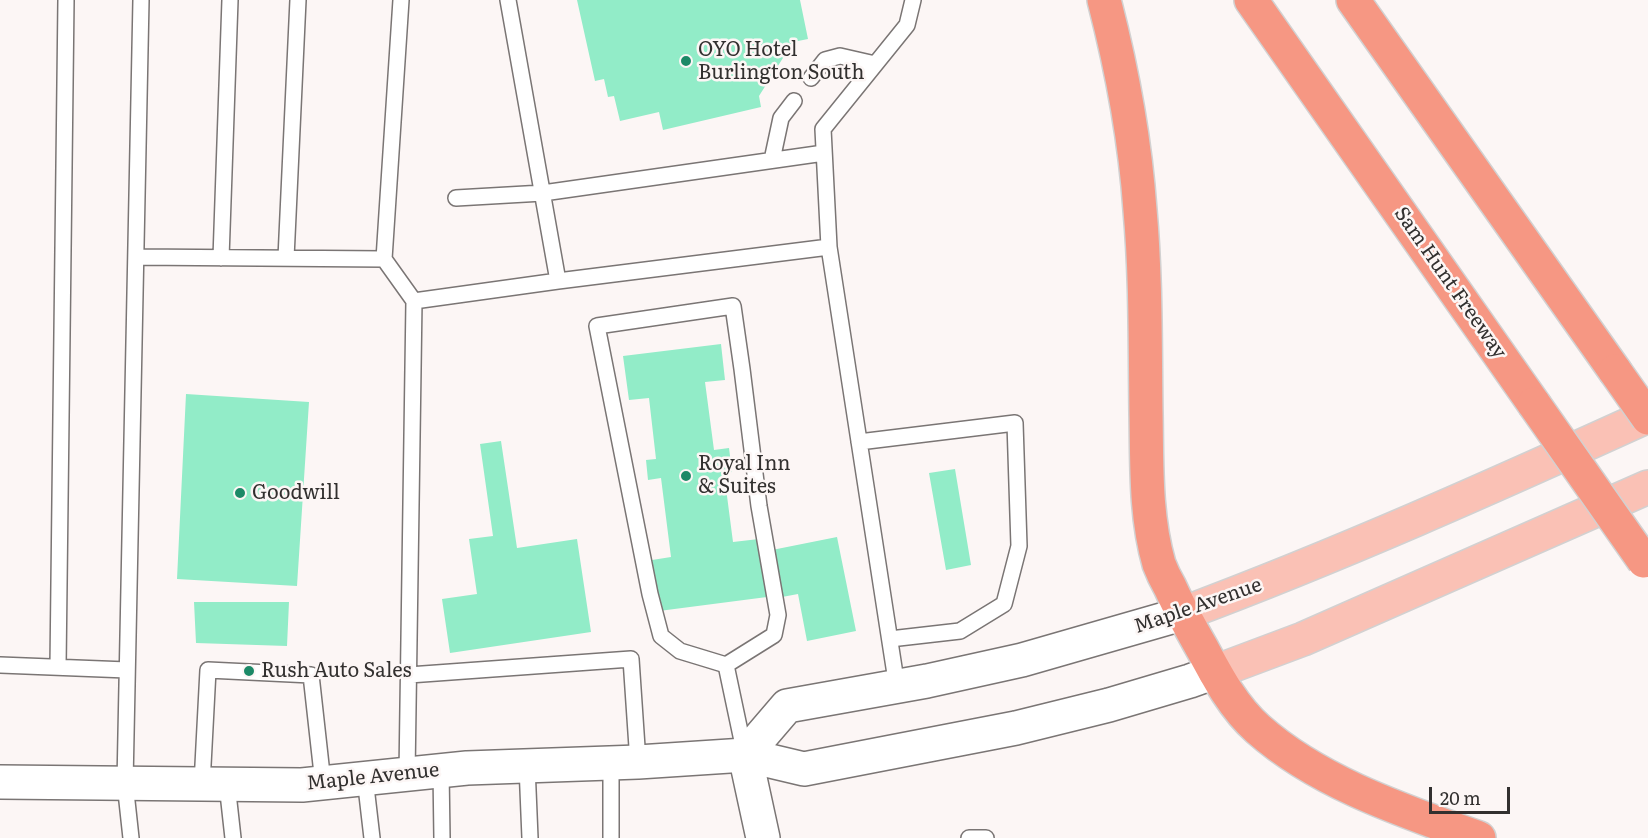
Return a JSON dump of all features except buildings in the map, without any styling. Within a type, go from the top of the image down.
[{"type":"highway","points":[[1104,0],[1117,49],[1129,118],[1140,210],[1145,320],[1147,483],[1150,525],[1160,566],[1182,614],[1215,672],[1236,705],[1255,727],[1289,753],[1344,785],[1400,810],[1479,838]]},
{"type":"highway","name":"Sam Hunt Freeway","points":[[1251,0],[1646,564]]},
{"type":"highway","points":[[1353,0],[1648,417]]},
{"type":"main road","name":"Maple Avenue","points":[[745,755],[787,706],[897,687],[1022,660],[1182,614],[1327,557],[1648,417]]},
{"type":"main road","name":"Maple Avenue","points":[[0,782],[302,785],[467,768],[624,763],[745,755],[804,769],[1016,728],[1109,705],[1190,681],[1303,639],[1648,487]]},
{"type":"main road","points":[[745,755],[763,838]]},
{"type":"lane","points":[[58,667],[66,0]]},
{"type":"lane","points":[[131,838],[125,783],[141,0]]},
{"type":"lane","points":[[221,258],[230,0]]},
{"type":"lane","points":[[286,258],[298,0]]},
{"type":"lane","points":[[401,0],[384,259],[414,301],[408,774]]},
{"type":"lane","points":[[508,0],[558,281]]},
{"type":"lane","points":[[897,687],[829,247],[823,129],[907,25],[913,0]]},
{"type":"lane","points":[[811,78],[825,60],[840,56],[875,64]]},
{"type":"lane","points":[[772,160],[781,118],[794,101]]},
{"type":"lane","points":[[456,198],[543,193],[824,153]]},
{"type":"lane","points":[[414,301],[829,247]]},
{"type":"lane","points":[[136,257],[384,259]]},
{"type":"lane","points":[[733,306],[759,506],[778,615],[774,635],[726,665],[680,651],[661,636],[597,326],[733,306]]},
{"type":"lane","points":[[859,442],[1015,423],[1019,546],[1004,604],[960,631],[890,639]]},
{"type":"lane","points":[[409,675],[632,659],[624,763],[611,838]]},
{"type":"lane","points":[[0,665],[127,669]]},
{"type":"lane","points":[[726,665],[745,755]]},
{"type":"lane","points":[[233,838],[214,784],[208,670],[311,675],[323,783]]},
{"type":"lane","points":[[526,766],[530,838]]},
{"type":"lane","points":[[441,770],[442,838]]},
{"type":"lane","points":[[365,778],[372,838]]},
{"type":"lane","points":[[969,838],[986,838]]},
{"type":"place","name":"OYO Hotel Burlington South","points":[[686,61]]},
{"type":"place","name":"Royal Inn & Suites","points":[[686,476]]},
{"type":"place","name":"Goodwill","points":[[240,493]]},
{"type":"place","name":"Rush Auto Sales","points":[[249,671]]}]
